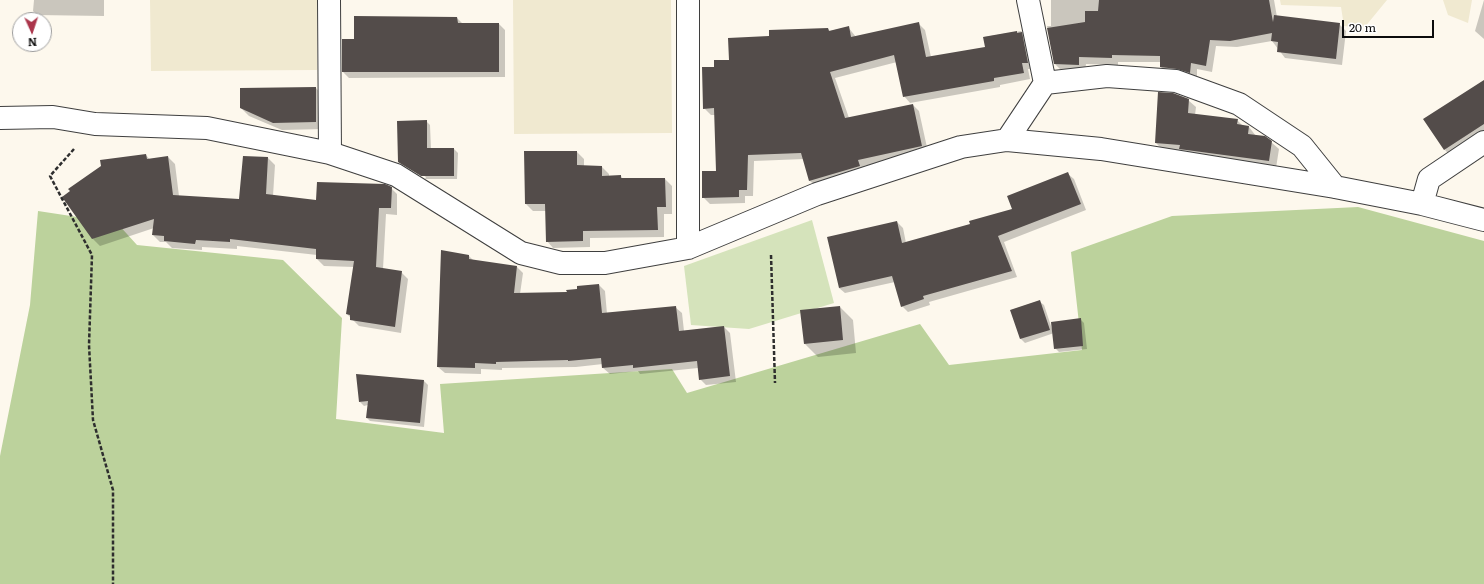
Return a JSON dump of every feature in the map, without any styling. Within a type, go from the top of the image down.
[{"type":"street","points":[[329,0],[330,153]]},
{"type":"street","points":[[688,0],[688,248]]},
{"type":"street","points":[[1007,140],[1044,83],[1028,0]]},
{"type":"street","points":[[1044,83],[1107,76],[1176,82],[1239,104],[1302,146],[1335,187]]},
{"type":"street","points":[[0,118],[53,117],[95,124],[207,128],[330,153],[396,176],[521,253],[561,263],[605,263],[688,248],[817,194],[961,147],[1007,140],[1101,149],[1335,187],[1422,204],[1484,220]]},
{"type":"street","points":[[1422,204],[1430,179],[1484,142]]},
{"type":"path","points":[[95,124],[50,176],[92,255],[89,345],[94,420],[114,490],[113,584]]},
{"type":"path","points":[[771,255],[776,383]]},
{"type":"shaded area","points":[[150,0],[317,0],[317,70],[151,71]]},
{"type":"shaded area","points":[[513,0],[671,0],[672,133],[514,134]]},
{"type":"shaded area","points":[[1280,0],[1387,0],[1364,28],[1344,26],[1341,7],[1281,5]]},
{"type":"shaded area","points":[[1443,0],[1472,0],[1468,23],[1448,15]]},
{"type":"green space","points":[[1358,207],[1484,241],[1484,584],[0,584],[0,456],[30,305],[38,211],[117,223],[137,245],[283,260],[342,318],[336,419],[444,433],[440,384],[672,369],[687,393],[920,324],[949,365],[1082,350],[1071,252],[1172,216]]},
{"type":"green space","points":[[812,220],[834,303],[749,329],[691,325],[684,266]]},
{"type":"building","points":[[1099,0],[1269,0],[1273,22],[1274,15],[1340,23],[1336,59],[1277,52],[1278,42],[1271,41],[1272,33],[1230,41],[1210,40],[1206,66],[1191,63],[1190,73],[1177,69],[1160,67],[1160,56],[1112,55],[1112,58],[1079,57],[1079,65],[1054,64],[1047,28],[1085,22],[1085,11],[1098,11]]},
{"type":"building","points":[[354,16],[457,17],[458,23],[499,23],[499,72],[342,72],[342,39],[354,39]]},
{"type":"building","points":[[919,22],[926,57],[985,47],[983,37],[1017,31],[1017,33],[1022,32],[1028,63],[1022,63],[1024,73],[994,78],[994,81],[903,97],[894,55],[830,72],[845,118],[913,104],[922,146],[858,160],[860,166],[809,181],[801,153],[748,155],[747,190],[739,190],[739,197],[702,198],[702,171],[716,171],[714,108],[703,109],[702,67],[714,67],[714,60],[729,60],[728,38],[769,36],[769,30],[828,28],[829,31],[849,26],[851,37]]},
{"type":"building","points":[[1484,80],[1484,124],[1444,150],[1423,119]]},
{"type":"building","points":[[316,87],[316,122],[273,123],[240,108],[240,88]]},
{"type":"building","points":[[1158,92],[1173,93],[1189,99],[1188,113],[1238,119],[1237,124],[1249,126],[1248,134],[1265,136],[1272,141],[1269,161],[1179,149],[1180,145],[1155,143]]},
{"type":"building","points":[[427,120],[427,148],[454,148],[454,176],[421,176],[398,162],[397,121]]},
{"type":"building","points":[[524,151],[577,151],[577,165],[602,166],[602,176],[621,175],[621,178],[665,178],[666,207],[657,207],[658,230],[583,231],[583,241],[546,242],[545,204],[525,204]]},
{"type":"building","points":[[146,154],[147,159],[168,156],[173,195],[239,199],[243,156],[268,157],[266,194],[316,200],[317,182],[385,184],[392,187],[391,208],[379,208],[376,267],[402,271],[395,327],[350,320],[350,315],[346,314],[354,261],[316,259],[316,249],[230,239],[230,242],[196,240],[195,244],[164,241],[164,236],[152,235],[154,219],[92,239],[62,197],[70,191],[68,189],[101,166],[100,160]]},
{"type":"building","points":[[1068,172],[1081,204],[998,236],[1012,271],[923,296],[924,299],[901,307],[892,276],[839,288],[827,237],[897,221],[902,243],[970,224],[969,221],[1012,209],[1007,196]]},
{"type":"building","points":[[441,250],[469,255],[469,259],[517,266],[514,293],[567,292],[566,290],[577,289],[577,286],[599,284],[602,313],[676,306],[679,331],[724,326],[730,376],[699,380],[697,361],[633,368],[633,365],[602,368],[601,358],[568,361],[496,362],[496,364],[475,363],[475,368],[437,367]]},
{"type":"building","points":[[1040,300],[1050,330],[1020,339],[1010,310]]},
{"type":"building","points":[[840,306],[843,340],[804,344],[800,310]]},
{"type":"building","points":[[1081,318],[1083,346],[1054,349],[1051,322]]},
{"type":"building","points":[[356,374],[424,380],[420,423],[366,418],[368,401],[359,402]]}]
